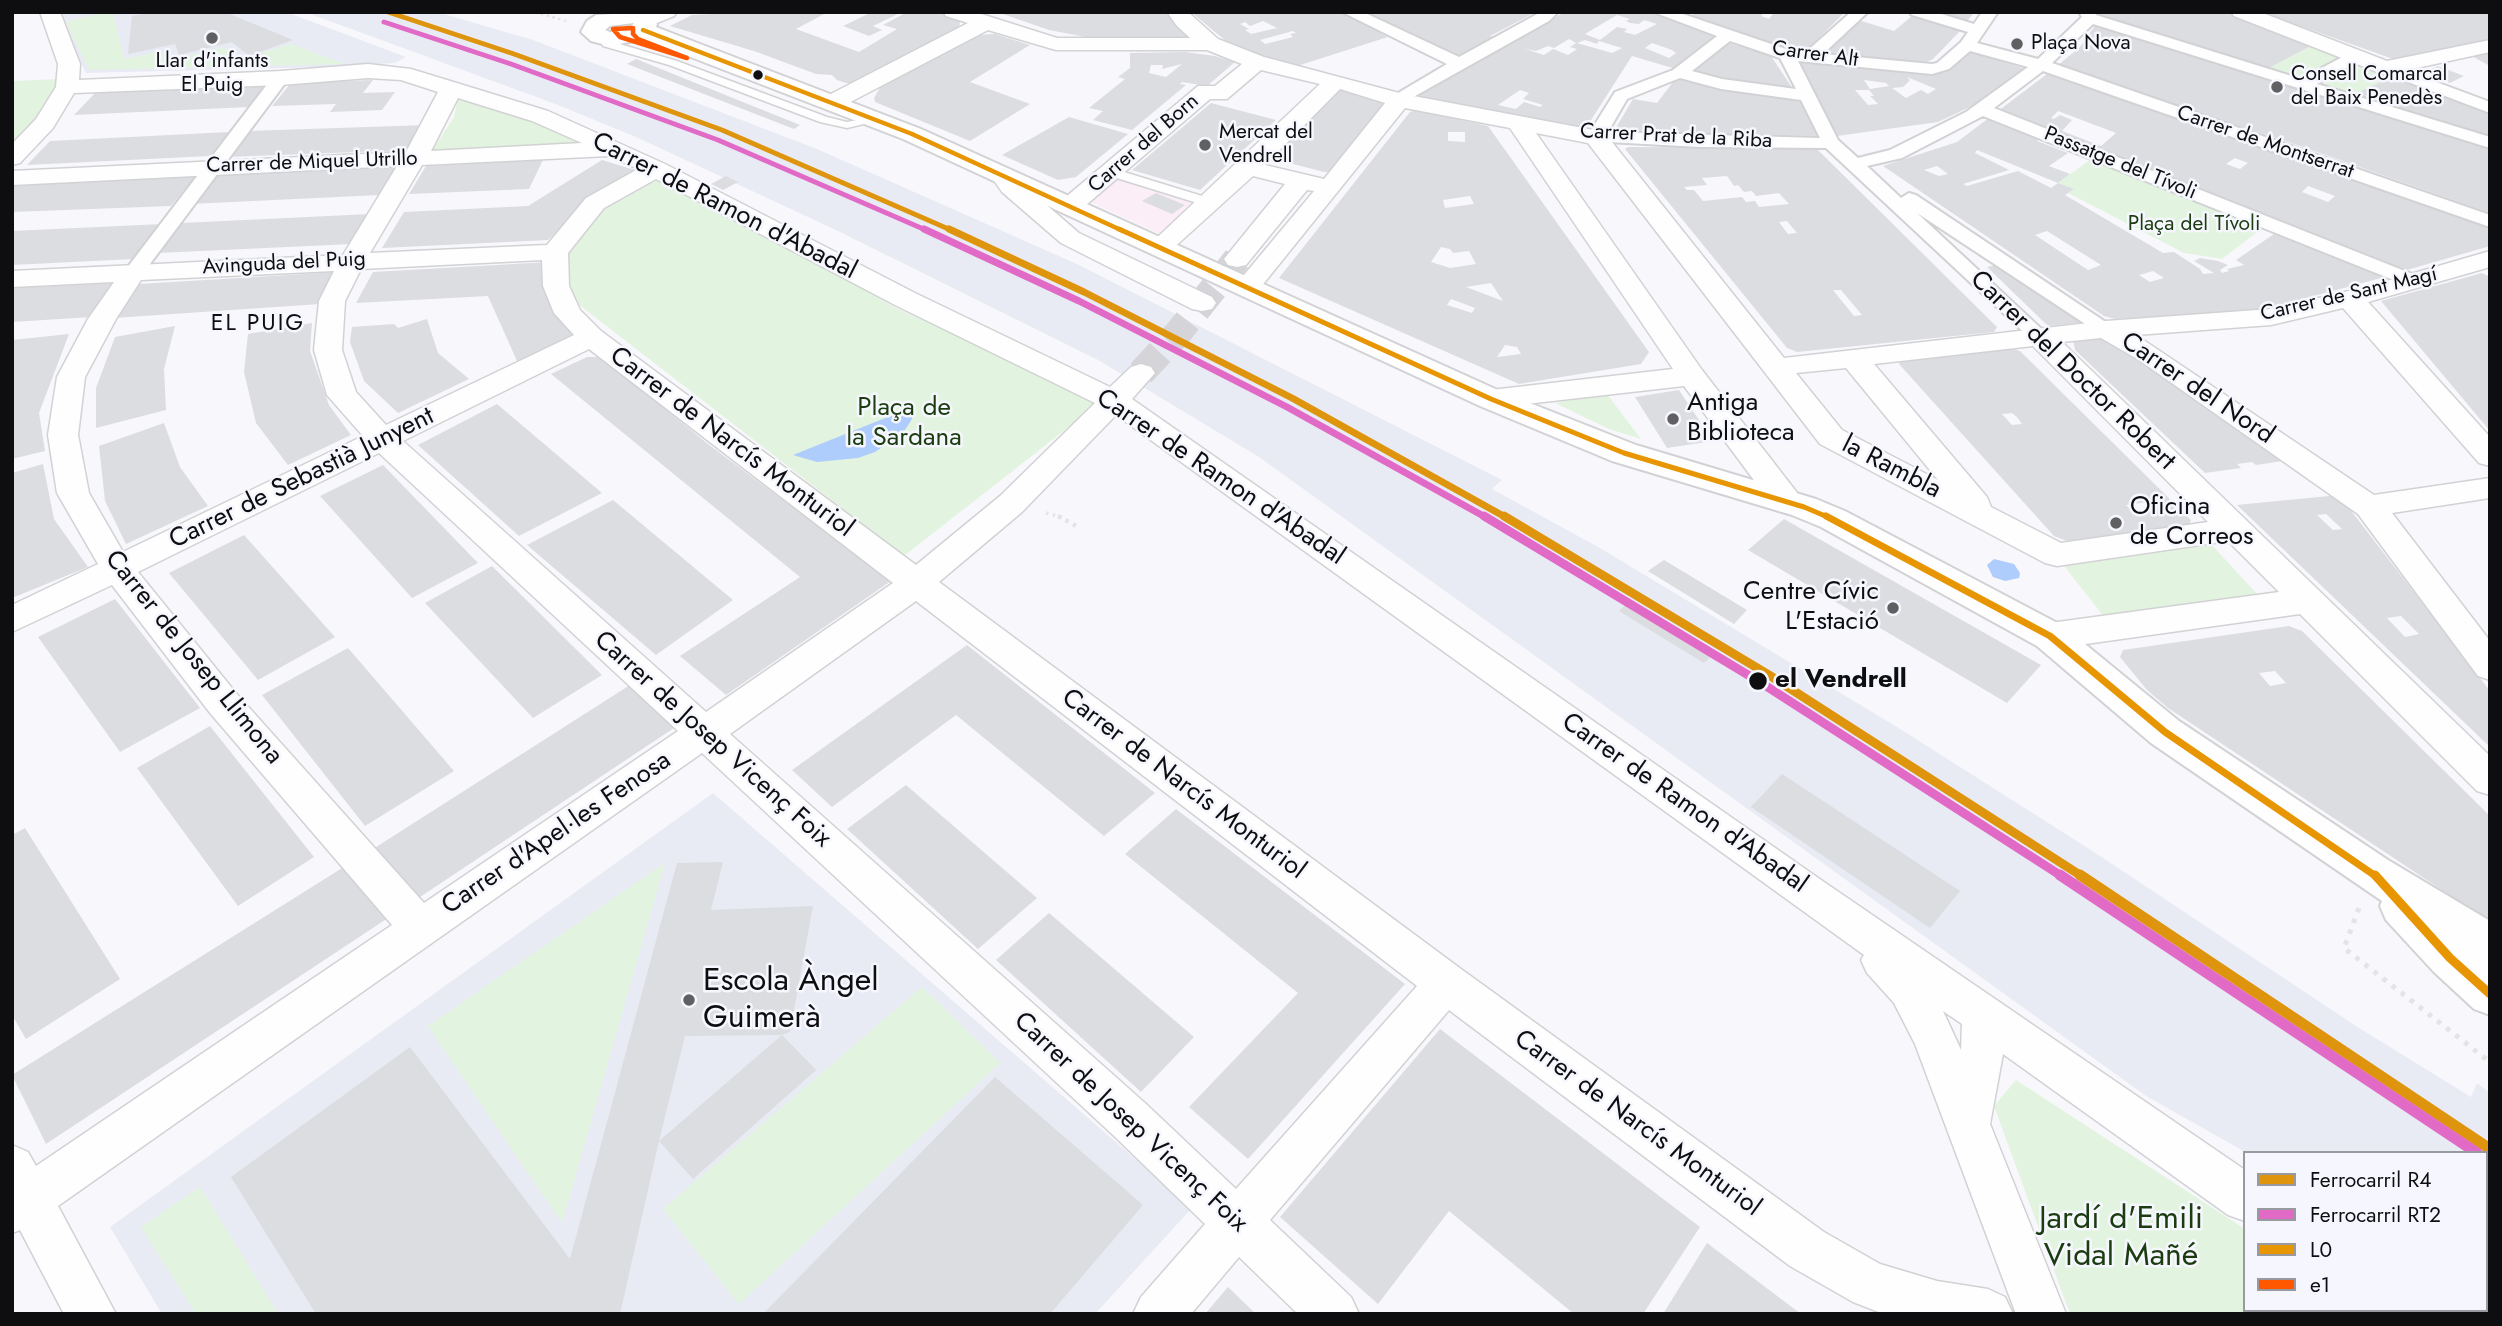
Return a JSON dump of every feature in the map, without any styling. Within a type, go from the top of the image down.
[{"type":"street","points":[[12,158],[45,123],[67,86],[69,64],[50,12]]},
{"type":"street","points":[[598,25],[628,37],[639,20],[667,12]]},
{"type":"street","points":[[953,12],[1056,44],[1210,44]]},
{"type":"street","points":[[1177,12],[1184,22],[1210,44]]},
{"type":"street","points":[[1350,12],[1460,63]]},
{"type":"street","points":[[1242,273],[1330,188],[1399,100],[1460,63],[1544,19],[1550,12]]},
{"type":"street","name":"Carrer Alt","points":[[1661,12],[1688,16],[1727,36],[1787,55],[1810,58],[1932,69],[1942,66],[1967,45]]},
{"type":"street","points":[[1810,58],[1860,12]]},
{"type":"street","points":[[1917,12],[1979,30]]},
{"type":"street","points":[[1990,12],[1967,45],[2041,65]]},
{"type":"street","points":[[2241,12],[2490,108]]},
{"type":"street","points":[[1855,164],[1896,154],[1972,116],[2041,65],[2089,15],[2490,143]]},
{"type":"street","points":[[639,20],[1002,175],[1160,247],[1242,273],[1491,399],[1624,453],[1787,502],[1833,519],[2050,636],[2165,732],[2368,885],[2450,958],[2487,977]]},
{"type":"street","points":[[833,102],[985,23]]},
{"type":"street","points":[[1596,137],[1621,96],[1679,73],[1727,36]]},
{"type":"street","name":"Carrer Prat de la Riba","points":[[1210,44],[1257,62],[1399,100],[1596,137],[1700,142],[1830,142]]},
{"type":"street","points":[[2385,68],[2490,46]]},
{"type":"street","points":[[1787,55],[1830,142]]},
{"type":"street","points":[[2306,83],[2354,57]]},
{"type":"street","name":"Carrer del Born","points":[[1070,206],[1206,91],[1219,94],[1257,62]]},
{"type":"street","name":"Carrer de Montserrat","points":[[2041,65],[2490,221]]},
{"type":"street","name":"Carrer de Ramon d'Abadal","points":[[67,86],[281,78],[368,71],[404,74],[451,88],[540,116],[656,169],[905,299],[1115,401],[1810,894],[2243,1197]]},
{"type":"street","points":[[1679,73],[1721,84],[1807,96]]},
{"type":"street","name":"Carrer de Josep Llimona","points":[[281,78],[211,167],[102,319],[71,376],[63,435],[73,493],[117,569],[223,703],[420,928]]},
{"type":"street","points":[[1160,247],[1212,203],[1336,81]]},
{"type":"street","name":"Carrer de Josep Vicenç Foix","points":[[451,88],[332,301],[328,350],[342,395],[383,440],[1129,1119],[1334,1314]]},
{"type":"street","name":"Passatge del Tívoli","points":[[1982,109],[2413,281]]},
{"type":"street","points":[[1518,123],[1692,376],[1787,502]]},
{"type":"street","name":"la Rambla","points":[[1596,137],[1831,437],[2057,555],[2233,529]]},
{"type":"street","name":"Carrer del Doctor Robert","points":[[1830,142],[2039,336],[2305,601],[2490,780]]},
{"type":"street","name":"Carrer de Miquel Utrillo","points":[[12,178],[613,149]]},
{"type":"street","name":"Carrer del Nord","points":[[1855,164],[2106,329],[2149,354],[2369,506],[2490,667]]},
{"type":"street","points":[[1248,168],[1330,188]]},
{"type":"street","points":[[555,252],[595,203],[656,169]]},
{"type":"street","points":[[1002,175],[1011,187],[1070,238],[1202,303]]},
{"type":"street","points":[[1242,273],[1301,181]]},
{"type":"street","name":"Avinguda del Puig","points":[[12,279],[555,252]]},
{"type":"street","name":"Carrer de Narcís Monturiol","points":[[555,252],[556,286],[568,313],[590,337],[1446,983],[1807,1249],[1870,1285],[1937,1306],[1988,1314]]},
{"type":"street","name":"Carrer de Sant Magí","points":[[1777,367],[2106,329],[2271,317],[2485,265]]},
{"type":"street","points":[[2350,299],[2490,456]]},
{"type":"street","name":"Carrer de Sebastià Junyent","points":[[12,620],[590,337]]},
{"type":"street","points":[[1853,358],[1988,518]]},
{"type":"street","name":"Carrer d'Apel·les Fenosa","points":[[17,1192],[420,928],[916,583],[1011,504],[1141,373]]},
{"type":"street","points":[[1491,399],[1692,376]]},
{"type":"street","points":[[2369,506],[2490,488]]},
{"type":"street","points":[[2050,636],[2305,601]]},
{"type":"street","points":[[1810,894],[1909,989],[1934,1038],[2041,1313],[2033,1314]]},
{"type":"street","points":[[1158,1314],[1446,983]]},
{"type":"street","points":[[1968,1124],[1985,1031],[1980,1013]]},
{"type":"street","points":[[17,1192],[92,1314]]},
{"type":"lane","points":[[598,25],[607,44],[673,63],[824,120],[847,125],[874,120]]},
{"type":"lane","points":[[1111,172],[1212,203]]},
{"type":"path","points":[[2368,885],[2344,948],[2490,1062]]},
{"type":"shaded area","name":"Llar d'infants El Puig","points":[[55,12],[286,12],[406,57],[395,63],[324,67],[86,73]]},
{"type":"shaded area","points":[[305,12],[437,12],[533,40],[817,149],[1077,264],[1502,480],[1492,489],[1600,548],[1897,727],[2091,850],[2356,1026],[2471,1097],[2477,1083],[2490,1093],[2490,1291],[2488,1151],[2243,1151],[2146,1096],[1259,457],[1098,360],[838,231],[636,137],[558,105]]},
{"type":"shaded area","points":[[1114,177],[1197,203],[1162,235],[1085,199]]},
{"type":"shaded area","name":"Escola Àngel Guimerà","points":[[713,793],[1192,1208],[1095,1314],[162,1314],[110,1227]]},
{"type":"green space","points":[[113,12],[124,59],[167,50],[170,60],[224,47],[240,59],[291,44],[344,64],[89,70],[66,22]]},
{"type":"green space","points":[[2308,44],[2394,76],[2354,94],[2261,67],[2269,68],[2309,47]]},
{"type":"green space","points":[[59,79],[34,122],[12,145],[12,81]]},
{"type":"green space","points":[[458,97],[526,116],[587,146],[429,155],[454,117]]},
{"type":"green space","name":"Plaça del Tívoli","points":[[2097,155],[2269,223],[2222,259],[2184,253],[2068,193],[2073,189],[2058,183]]},
{"type":"green space","name":"Plaça de la Sardana","points":[[665,177],[896,308],[1102,401],[904,556],[565,294],[567,247],[605,204]]},
{"type":"green space","points":[[1607,394],[1641,439],[1609,429],[1555,403]]},
{"type":"green space","points":[[2212,545],[2257,594],[2105,618],[2064,566]]},
{"type":"green space","points":[[665,863],[562,1223],[428,1026]]},
{"type":"green space","points":[[922,987],[1000,1063],[739,1304],[663,1209]]},
{"type":"green space","name":"Jardí d'Emili Vidal Mañé","points":[[2016,1080],[2243,1228],[2243,1312],[2376,1314],[2070,1314],[1994,1106]]},
{"type":"green space","points":[[200,1187],[278,1314],[196,1314],[141,1227]]},
{"type":"water","points":[[915,406],[912,419],[903,433],[875,452],[858,458],[817,462],[793,455]]},
{"type":"water","points":[[1994,559],[2014,564],[2020,573],[2019,578],[2005,581],[1993,577],[1987,565]]},
{"type":"building","points":[[153,12],[225,12],[293,40],[249,56],[232,42],[179,55],[175,44],[128,54],[132,16]]},
{"type":"building","points":[[828,12],[796,29],[859,52],[897,29],[883,25],[907,12],[934,12],[951,15],[960,20],[959,30],[859,83],[846,83],[832,75],[816,74],[754,51],[670,26],[692,15]]},
{"type":"building","points":[[872,12],[902,12],[873,26],[882,30],[869,36],[843,26]]},
{"type":"building","points":[[997,12],[1169,12],[1189,34],[1186,37],[1091,38],[1049,30]]},
{"type":"building","points":[[1191,12],[1341,12],[1388,37],[1297,66],[1238,51]],"holes":[[[1263,21],[1277,28],[1251,34],[1245,30],[1249,29],[1240,24],[1245,22],[1250,26]],[[1293,31],[1296,33],[1290,34],[1293,37],[1265,44],[1260,40]]]},
{"type":"building","points":[[1358,12],[1536,12],[1490,36],[1494,37],[1458,57]]},
{"type":"building","points":[[1565,12],[1648,12],[1721,37],[1676,69],[1632,56],[1586,128],[1579,129],[1417,100],[1414,94]],"holes":[[[1617,15],[1630,19],[1626,21],[1630,23],[1639,24],[1644,20],[1657,24],[1635,35],[1624,32],[1627,29],[1617,27],[1600,40],[1585,34]],[[1569,39],[1576,43],[1570,47],[1577,49],[1568,55],[1553,49],[1544,55],[1525,49],[1536,51],[1548,46],[1554,48]],[[1585,40],[1597,44],[1599,41],[1622,48],[1612,53],[1577,43]],[[1652,43],[1676,53],[1669,58],[1645,48]],[[1520,90],[1529,93],[1523,99],[1543,105],[1540,107],[1524,102],[1516,109],[1498,105]]]},
{"type":"building","points":[[1697,12],[1765,12],[1761,16],[1769,19],[1773,14],[1781,14],[1777,12],[1845,12],[1805,52],[1780,50],[1686,19]]},
{"type":"building","points":[[1930,12],[1974,12],[1966,23]]},
{"type":"building","points":[[2097,12],[2228,12],[2308,44],[2309,47],[2269,68],[2261,67],[2104,19]]},
{"type":"building","points":[[2261,12],[2490,12],[2490,40],[2393,59]]},
{"type":"building","points":[[1912,16],[1962,29],[1933,59],[1922,64],[1822,52],[1855,19],[1894,31]]},
{"type":"building","points":[[2096,24],[2490,148],[2490,213],[2303,147],[2057,66],[2080,47]]},
{"type":"building","points":[[995,34],[1030,45],[970,82],[1030,104],[970,141],[875,102],[874,98],[881,86],[975,35]]},
{"type":"building","points":[[1725,42],[1771,56],[1791,86],[1791,93],[1687,71]]},
{"type":"building","points":[[1964,50],[2029,70],[1985,100],[1938,122],[1837,136],[1825,119],[1795,59],[1935,72]],"holes":[[[1907,77],[1936,89],[1928,94],[1921,90],[1906,98],[1892,88],[1903,87],[1910,80]],[[1864,80],[1886,83],[1889,86],[1870,89]],[[1855,90],[1869,90],[1874,96],[1870,96],[1878,104],[1868,105]]]},
{"type":"building","points":[[1185,52],[1235,62],[1207,86],[1182,82],[1180,84],[1186,85],[1132,130],[1093,120],[1103,111],[1089,108],[1125,79],[1118,77],[1130,68],[1130,53]],"holes":[[[1182,64],[1166,77],[1149,73],[1151,65],[1163,65],[1162,69]]]},
{"type":"building","points":[[2490,52],[2490,66],[2468,54]]},
{"type":"building","points":[[636,59],[800,125],[794,129],[627,64]]},
{"type":"building","points":[[2438,66],[2464,76],[2450,83],[2424,72]]},
{"type":"building","points":[[2051,71],[2490,227],[2490,246],[2400,272],[2046,135],[2037,141],[2068,153],[2049,166],[2070,174],[2058,183],[2074,189],[2065,195],[2163,253],[2174,252],[2200,269],[2203,274],[2214,273],[2194,261],[2200,258],[2218,261],[2228,265],[2220,270],[2222,273],[2229,271],[2227,269],[2244,265],[2236,260],[2274,234],[2385,277],[2261,310],[2115,319],[2104,316],[1883,166],[1957,142]],"holes":[[[2058,111],[2116,133],[2101,146],[2062,131],[2072,120],[2060,115],[2051,118]],[[1977,150],[2058,183],[2051,188],[2018,171],[1967,186],[1963,184],[2009,170],[1975,153]],[[2235,158],[2248,163],[2240,169],[2226,164]],[[1937,166],[1948,174],[1939,176],[1924,170]],[[2308,186],[2335,196],[2328,202],[2302,192]],[[2047,231],[2101,265],[2088,270],[2035,235]],[[2153,271],[2164,278],[2150,282],[2139,275]]]},
{"type":"building","points":[[2394,76],[2490,111],[2490,138],[2354,94]]},
{"type":"building","points":[[1676,78],[1754,95],[1799,98],[1820,136],[1614,131],[1633,99],[1657,103]]},
{"type":"building","points":[[373,80],[363,93],[395,92],[382,110],[330,112],[336,104],[272,106],[291,83]]},
{"type":"building","points":[[268,85],[250,107],[74,115],[96,92]]},
{"type":"building","points":[[1338,90],[1382,101],[1385,105],[1331,172],[1270,158]]},
{"type":"building","name":"Mercat del Vendrell","points":[[1211,103],[1276,120],[1200,190],[1132,170]]},
{"type":"building","points":[[1416,110],[1488,126],[1649,352],[1641,364],[1519,384],[1279,278],[1410,112]],"holes":[[[1448,132],[1465,132],[1465,142],[1448,141]],[[1470,196],[1474,204],[1445,208],[1443,200]],[[1441,247],[1450,249],[1453,253],[1469,251],[1476,264],[1450,268],[1431,262]],[[1491,283],[1503,301],[1466,287]],[[1451,299],[1475,308],[1472,313],[1447,305]],[[1505,345],[1517,347],[1521,354],[1497,357]]]},
{"type":"building","points":[[1069,117],[1128,134],[1076,177],[1058,180],[1002,155]]},
{"type":"building","points":[[427,125],[411,150],[227,157],[248,131]]},
{"type":"building","points":[[229,132],[210,156],[27,165],[50,141]]},
{"type":"building","points":[[1816,148],[1997,327],[1994,332],[1797,352],[1787,348],[1625,149]],"holes":[[[1727,176],[1734,186],[1738,185],[1744,192],[1752,191],[1756,196],[1779,193],[1789,204],[1759,207],[1755,201],[1746,202],[1742,197],[1703,201],[1694,190],[1684,187],[1707,185],[1702,178]],[[1787,221],[1797,233],[1788,234],[1779,222]],[[1833,290],[1841,290],[1862,315],[1854,316]]]},
{"type":"building","points":[[543,160],[529,189],[409,194],[426,166]]},
{"type":"building","points":[[602,160],[635,170],[588,200],[548,240],[382,248],[404,212],[528,206]]},
{"type":"building","points":[[397,166],[380,195],[190,204],[212,175]]},
{"type":"building","points":[[726,176],[738,182],[723,190],[711,184]]},
{"type":"building","points":[[195,177],[171,206],[12,212],[12,184]]},
{"type":"building","points":[[1156,193],[1185,205],[1172,214],[1142,201]]},
{"type":"building","points":[[370,214],[352,244],[158,253],[182,223]]},
{"type":"building","points":[[162,224],[134,259],[12,265],[12,231]]},
{"type":"building","points":[[549,262],[574,331],[568,340],[517,361],[488,296],[356,303],[373,272]]},
{"type":"building","points":[[2002,264],[2088,322],[2048,326],[1987,267]]},
{"type":"building","points":[[338,272],[320,304],[114,318],[139,284]]},
{"type":"building","points":[[2482,273],[2490,277],[2490,431],[2381,301]]},
{"type":"building","points":[[118,283],[92,317],[12,322],[12,288]]},
{"type":"building","points":[[427,319],[438,353],[469,379],[398,413],[364,381],[350,342],[352,327],[394,324],[398,328]]},
{"type":"building","points":[[312,323],[310,351],[329,405],[351,435],[288,465],[256,423],[244,372],[248,334]]},
{"type":"building","points":[[175,326],[164,369],[166,410],[96,428],[96,388],[115,337]]},
{"type":"building","points":[[69,334],[39,413],[45,451],[12,459],[12,340]]},
{"type":"building","points":[[2104,337],[2114,340],[2290,460],[2256,465],[2252,462],[2237,464],[2241,468],[2205,473],[2075,350],[2073,340]]},
{"type":"building","points":[[2010,348],[2020,351],[2191,520],[2189,526],[2067,541],[2054,536],[1899,364],[1901,359]],"holes":[[[2012,413],[2017,417],[2022,424],[2012,425],[2002,414]],[[2147,502],[2154,510],[2134,513],[2126,505]]]},
{"type":"building","points":[[587,357],[601,357],[708,444],[891,581],[726,695],[680,656],[800,577],[551,374]]},
{"type":"building","name":"Antiga Biblioteca","points":[[1679,390],[1713,441],[1667,448],[1635,397]]},
{"type":"building","points":[[497,404],[602,493],[519,536],[418,445]]},
{"type":"building","points":[[164,423],[180,467],[208,506],[126,544],[105,501],[99,446]]},
{"type":"building","points":[[43,464],[54,519],[88,567],[12,598],[12,473]]},
{"type":"building","points":[[383,465],[478,563],[412,598],[320,496]]},
{"type":"building","points":[[2339,495],[2490,691],[2490,747],[2237,505]],"holes":[[[2326,514],[2342,529],[2333,530],[2317,515]],[[2401,616],[2419,634],[2405,637],[2387,618]]]},
{"type":"building","points":[[613,500],[733,600],[656,655],[527,545]]},
{"type":"building","name":"Centre Cívic L'Estació","points":[[1784,519],[2041,665],[2007,703],[1748,550]]},
{"type":"building","points":[[244,535],[335,637],[258,680],[169,573]]},
{"type":"building","points":[[1664,560],[1747,610],[1734,624],[1648,571]]},
{"type":"building","points":[[492,566],[602,675],[533,718],[425,603]]},
{"type":"building","points":[[115,599],[200,708],[120,752],[38,637]]},
{"type":"building","points":[[1626,604],[1713,655],[1704,663],[1619,611]]},
{"type":"building","points":[[2289,626],[2302,631],[2490,816],[2490,922],[2168,708],[2147,690],[2120,657],[2123,650]],"holes":[[[2275,671],[2286,683],[2270,686],[2259,673]]]},
{"type":"building","points":[[967,645],[1155,793],[1104,836],[956,715],[832,807],[792,770]]},
{"type":"building","points":[[348,648],[454,771],[365,826],[262,695]]},
{"type":"building","points":[[630,685],[674,728],[414,901],[373,849]]},
{"type":"building","points":[[210,726],[314,857],[238,906],[137,768]]},
{"type":"building","points":[[1782,774],[1960,891],[1930,928],[1751,807]]},
{"type":"building","points":[[906,785],[1037,898],[978,949],[847,829]]},
{"type":"building","points":[[1176,809],[1405,984],[1248,1159],[1189,1107],[1298,993],[1125,854]]},
{"type":"building","points":[[25,828],[120,979],[26,1039],[12,1015],[12,835]]},
{"type":"building","points":[[723,862],[711,910],[813,906],[790,1032],[782,1035],[685,1036],[620,1314],[316,1314],[231,1177],[410,1047],[570,1259],[677,863]]},
{"type":"building","points":[[347,865],[388,918],[46,1144],[12,1075]]},
{"type":"building","points":[[1049,913],[1194,1037],[1141,1092],[996,960]]},
{"type":"building","points":[[1440,1029],[1700,1227],[1643,1314],[1574,1314],[1449,1211],[1378,1304],[1280,1217]]},
{"type":"building","points":[[782,1035],[816,1070],[693,1179],[659,1141]]},
{"type":"building","points":[[995,1077],[1143,1205],[1050,1314],[763,1314]]},
{"type":"building","points":[[1707,1243],[1801,1314],[1663,1314]]},
{"type":"building","points":[[1228,1287],[1256,1314],[1205,1314]]},
{"type":"tunnel","points":[[1141,373],[1178,333],[1237,259]]},
{"type":"rail line","name":"R4","points":[[388,12],[514,54],[722,130],[903,207],[1084,292],[1292,398],[1501,514],[1769,675],[2186,944],[2490,1149]]},
{"type":"rail line","name":"RT2","points":[[384,22],[511,64],[718,140],[899,217],[1079,301],[1287,407],[1496,523],[1763,684],[2180,953],[2474,1151]]},
{"type":"transit line","name":"e1","points":[[633,28],[633,34],[638,39],[687,58],[620,37],[613,29],[633,28]]},
{"type":"transit line","name":"L0","points":[[643,30],[912,134],[1491,399],[1624,453],[1804,507],[1833,519],[2050,636],[2165,732],[2373,873],[2450,958],[2490,994]]},
{"type":"place","name":"Llar d'infants El Puig","points":[[212,38]]},
{"type":"place","name":"Plaça Nova","points":[[2017,44]]},
{"type":"place","name":"Consell Comarcal del Baix Penedès","points":[[2277,87]]},
{"type":"place","name":"Mercat del Vendrell","points":[[1205,145]]},
{"type":"place","name":"Antiga Biblioteca","points":[[1673,419]]},
{"type":"place","name":"Oficina de Correos","points":[[2116,523]]},
{"type":"place","name":"Centre Cívic L'Estació","points":[[1893,608]]},
{"type":"place","name":"el Vendrell","points":[[1758,681]]},
{"type":"place","name":"Escola Àngel Guimerà","points":[[689,1000]]},
{"type":"district","name":"EL PUIG","points":[[258,324]]}]
